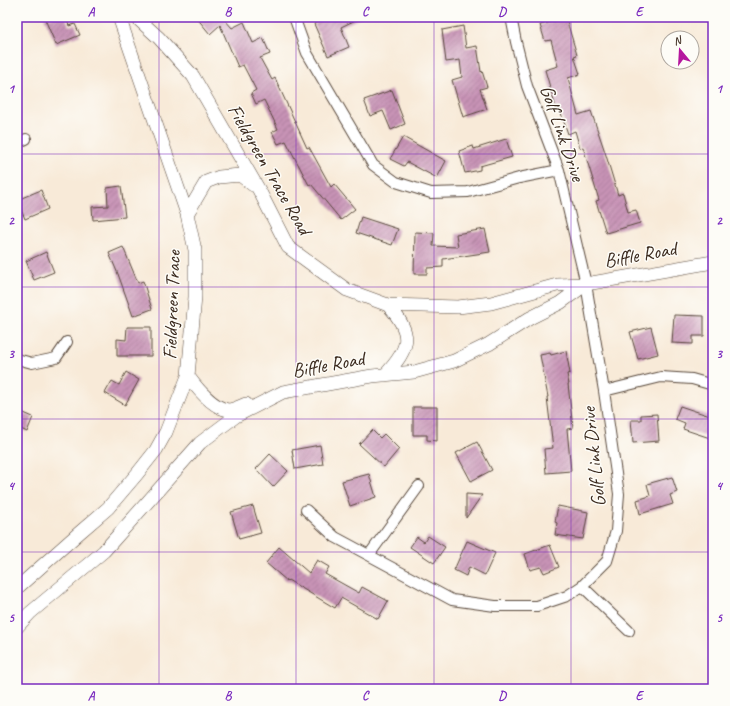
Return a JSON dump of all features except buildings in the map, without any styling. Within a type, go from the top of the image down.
[{"type":"street","name":"Fieldgreen Trace","points":[[17,588],[108,508],[137,474],[156,450],[166,432],[188,376],[195,297],[195,250],[187,214],[119,17]]},
{"type":"street","name":"Fieldgreen Trace Road","points":[[136,17],[159,38],[193,76],[259,190],[288,247],[347,290],[388,305],[464,306],[491,303],[557,285],[586,284]]},
{"type":"street","points":[[294,17],[307,53],[373,164],[396,182],[431,193],[468,192],[519,178],[560,170]]},
{"type":"street","name":"Golf Link Drive","points":[[306,510],[335,537],[452,600],[495,606],[537,606],[567,596],[582,586],[607,561],[616,532],[619,494],[586,284],[560,170],[527,86],[511,17]]},
{"type":"street","points":[[187,214],[206,182],[219,177],[240,175],[259,190]]},
{"type":"street","name":"Biffle Road","points":[[17,627],[30,613],[104,551],[200,443],[236,416],[283,392],[385,375],[414,372],[454,361],[489,344],[530,318],[560,303],[586,284],[713,262]]},
{"type":"street","points":[[385,375],[402,354],[406,341],[405,328],[398,315],[388,305]]},
{"type":"street","points":[[17,359],[32,363],[56,358],[67,342]]},
{"type":"street","points":[[188,376],[199,390],[218,406],[228,410],[283,392]]},
{"type":"street","points":[[604,391],[661,377],[692,378],[713,385]]},
{"type":"street","points":[[369,555],[419,486]]},
{"type":"street","points":[[582,586],[629,631]]}]
